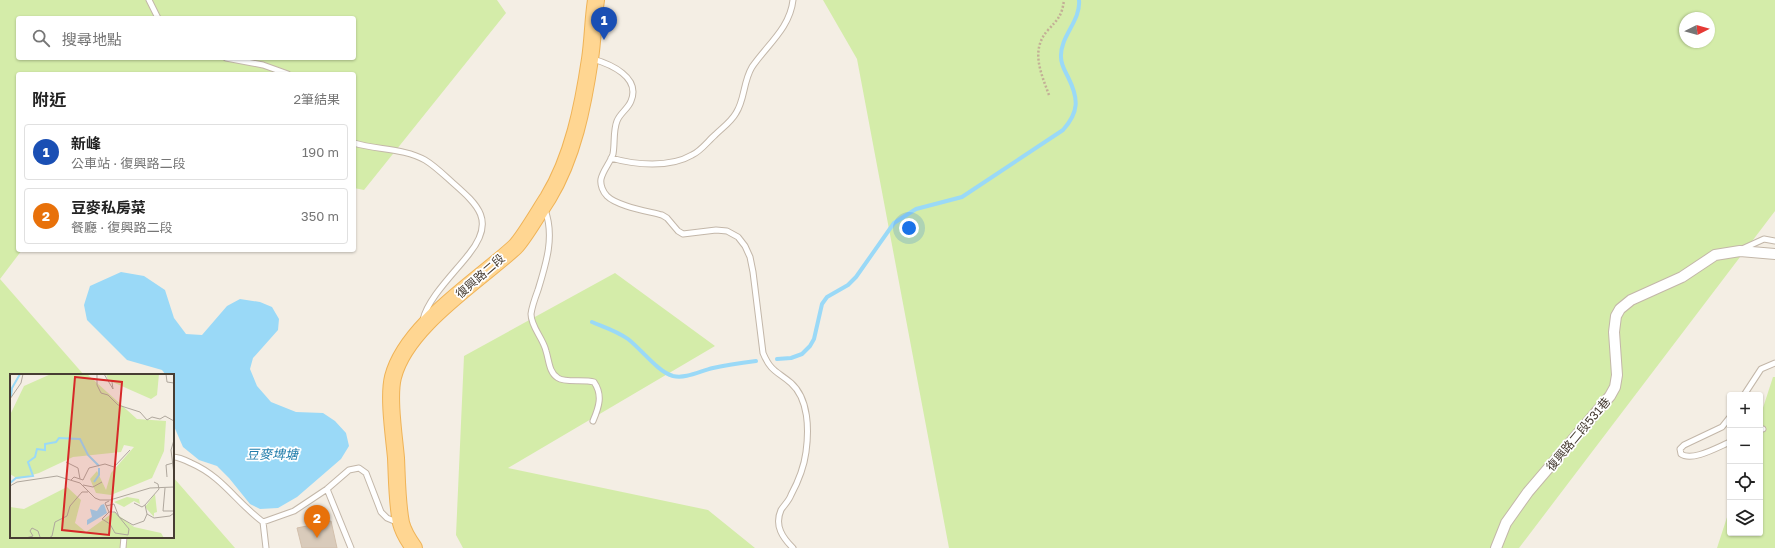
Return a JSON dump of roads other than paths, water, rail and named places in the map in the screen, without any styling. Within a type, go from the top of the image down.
[{"type":"main road","name":"復興路二段","points":[[414,548],[401,525],[392,408],[392,379],[397,364],[407,346],[421,329],[516,246],[543,205],[564,167],[579,119],[590,58],[596,0]]},
{"type":"street","name":"復興路二段531巷","points":[[1496,548],[1506,523],[1528,492],[1610,396],[1617,375],[1614,332],[1616,316],[1620,309],[1631,300],[1682,277],[1715,255],[1740,251],[1775,254]]},
{"type":"lane","points":[[149,0],[157,16]]},
{"type":"lane","points":[[612,158],[623,162],[641,164],[680,161],[693,155],[730,121],[737,112],[748,73],[760,55],[787,22],[792,10],[793,0]]},
{"type":"lane","points":[[590,58],[610,64],[619,69],[627,77],[632,87],[632,99],[628,107],[617,120],[612,158],[601,179],[601,187],[607,196],[616,202],[662,215],[683,234],[716,230],[727,231],[738,237],[750,257],[763,353],[768,365],[799,391],[804,406],[807,430],[806,453],[801,475],[791,497],[781,511],[779,521],[783,538],[793,548]]},
{"type":"lane","points":[[237,60],[263,65],[282,72]]},
{"type":"lane","points":[[356,143],[395,151],[424,160],[468,197],[480,212],[483,223],[480,234],[471,252],[428,306],[421,329]]},
{"type":"lane","points":[[543,205],[548,219],[550,233],[544,271],[532,307],[531,316],[546,348],[550,368],[554,375],[559,379],[586,379],[594,382],[598,388],[600,401],[593,421]]},
{"type":"lane","points":[[1740,251],[1764,239],[1775,241]]},
{"type":"lane","points":[[1746,392],[1761,369],[1775,363]]},
{"type":"lane","points":[[1727,420],[1722,426],[1684,445],[1680,449],[1681,454],[1685,457],[1693,457],[1727,443]]},
{"type":"lane","points":[[174,457],[201,467],[217,478],[249,512],[264,522]]},
{"type":"lane","points":[[264,522],[294,511],[327,489],[349,470],[359,468],[366,473],[381,512],[387,518],[401,525]]},
{"type":"lane","points":[[327,489],[351,548]]},
{"type":"lane","points":[[264,522],[266,548]]},
{"type":"lane","points":[[122,548],[124,538]]},
{"type":"water","name":"豆麥埤塘","points":[[121,272],[144,276],[165,290],[174,318],[186,334],[202,335],[227,306],[240,299],[260,302],[272,307],[279,319],[278,330],[253,358],[250,369],[257,386],[271,402],[296,412],[323,413],[335,421],[346,433],[349,446],[341,459],[297,497],[278,508],[260,509],[250,504],[217,466],[199,460],[183,447],[174,426],[174,374],[165,374],[162,370],[127,360],[87,320],[84,305],[90,286]]},
{"type":"waterway","points":[[777,359],[791,358],[802,354],[810,346],[814,339],[822,304],[827,297],[848,285],[856,277],[894,223],[916,209],[962,197],[1063,130],[1072,117],[1076,105],[1072,85],[1063,68],[1061,57],[1064,42],[1077,15],[1079,0]]},
{"type":"waterway","points":[[592,322],[624,336],[661,370],[673,376],[688,376],[713,368],[756,361]]},
{"type":"place","name":"新峰","points":[[604,40]]},
{"type":"place","name":"豆麥私房菜","points":[[317,538]]}]
